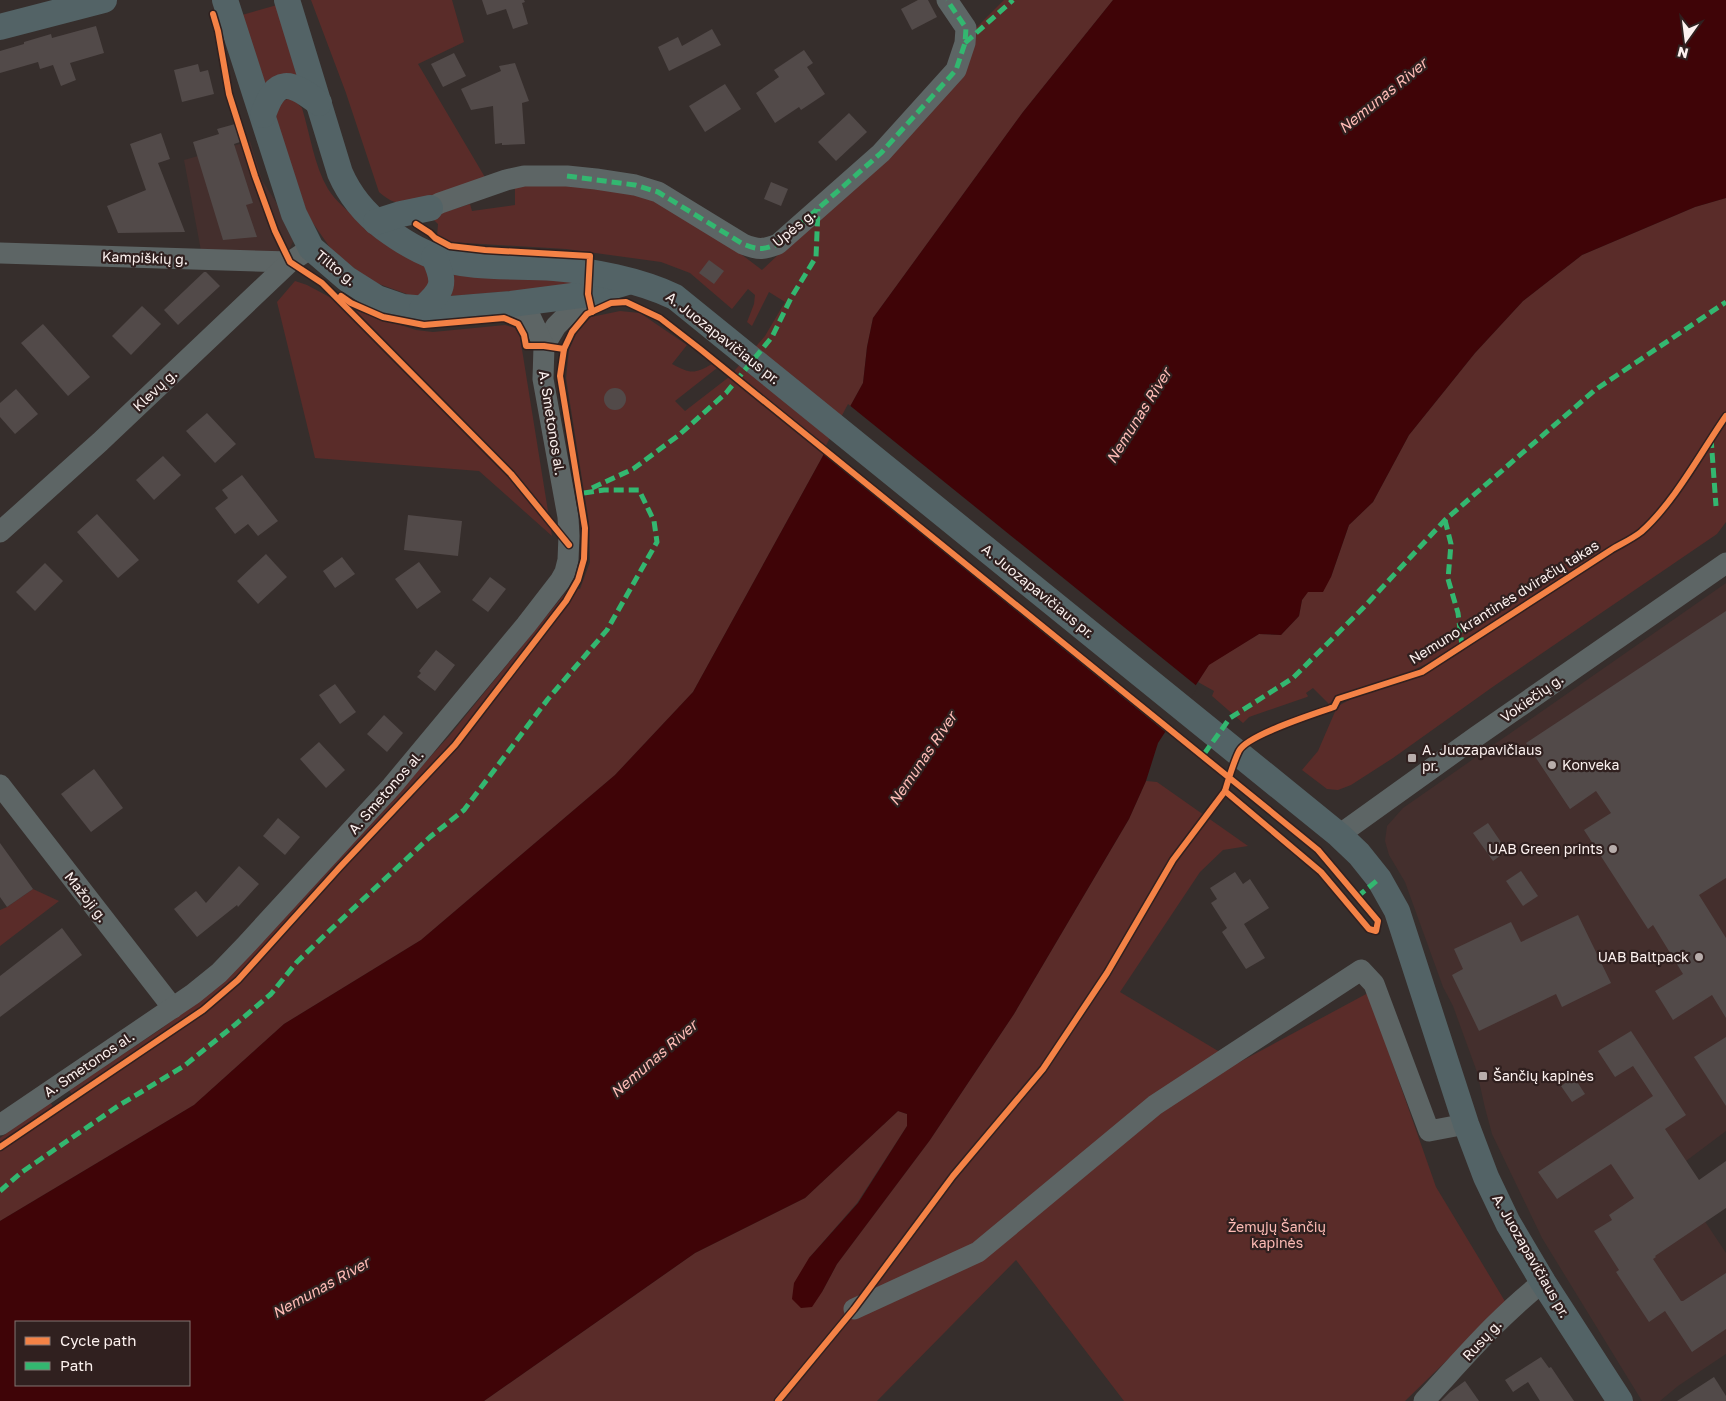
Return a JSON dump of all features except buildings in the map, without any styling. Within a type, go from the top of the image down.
[{"type":"main road","points":[[0,26],[104,0]]},
{"type":"main road","name":"Tilto g.","points":[[225,0],[294,214],[301,255],[347,279],[377,298],[403,307],[450,310],[588,294]]},
{"type":"main road","points":[[287,0],[346,188],[358,204],[376,222],[406,243],[428,254]]},
{"type":"main road","points":[[263,115],[269,98],[281,87],[300,88],[319,103]]},
{"type":"main road","points":[[376,222],[430,208]]},
{"type":"main road","points":[[422,309],[437,297],[442,282],[441,273],[428,254],[420,236],[423,222],[430,208]]},
{"type":"main road","name":"A. Juozapavičiaus pr.","points":[[428,254],[462,263],[554,268],[589,272],[650,285],[675,296],[1339,835],[1359,854],[1379,879],[1396,912],[1481,1166],[1508,1223],[1543,1282],[1620,1401]]},
{"type":"main road","name":"A. Juozapavičiaus pr.","points":[[588,294],[630,282]]},
{"type":"street","name":"Upės g.","points":[[430,208],[506,180],[524,176],[596,179],[636,185],[658,192],[743,244],[756,249],[767,249],[778,244],[881,153],[956,70],[965,43],[966,28],[947,0]]},
{"type":"street","name":"Kampiškių g.","points":[[0,253],[301,255]]},
{"type":"street","name":"Klevų g.","points":[[0,532],[301,255]]},
{"type":"street","points":[[544,346],[556,326],[588,294]]},
{"type":"street","name":"A. Smetonos al.","points":[[0,1125],[173,1008],[218,974],[392,786],[526,625],[560,581],[568,560],[569,526],[543,380],[544,346],[529,314],[510,304]]},
{"type":"street","name":"Vokiečių g.","points":[[1339,835],[1726,563]]},
{"type":"street","name":"Mažoji g.","points":[[0,784],[173,1008]]},
{"type":"street","points":[[854,1309],[978,1252],[1156,1105],[1361,970],[1374,984],[1429,1131],[1466,1124]]},
{"type":"street","name":"Rusų g.","points":[[1424,1401],[1506,1314],[1543,1282]]},
{"type":"shaded area","points":[[250,141],[262,180],[279,207],[294,239],[291,246],[286,254],[201,251],[184,160]]},
{"type":"shaded area","points":[[1726,583],[1726,1131],[1686,1161],[1702,1217],[1726,1253],[1726,1354],[1678,1386],[1660,1401],[1642,1401],[1542,1238],[1492,1134],[1477,1072],[1453,1006],[1443,987],[1405,882],[1389,855],[1385,841],[1387,826],[1403,808]]},
{"type":"green space","points":[[311,0],[452,0],[464,42],[418,64],[486,179],[406,204],[391,201],[379,192],[346,93]]},
{"type":"green space","points":[[1004,0],[1113,0],[1023,112],[873,318],[867,347],[863,383],[693,692],[615,775],[421,940],[284,1024],[194,1105],[0,1221],[0,1138],[50,1102],[57,1112],[75,1099],[69,1090],[161,1029],[217,987],[450,735],[570,587],[580,589],[590,562],[589,523],[566,378],[569,350],[577,332],[591,317],[620,311],[640,313],[687,345],[672,364],[688,371],[700,370],[712,364],[717,368],[675,401],[685,411],[729,377],[765,336],[785,302],[769,292],[752,326],[747,322],[754,304],[755,295],[748,289],[732,309],[690,273],[661,262],[566,249],[449,242],[437,236],[438,224],[433,219],[441,213],[470,204],[472,211],[515,205],[515,188],[536,182],[603,186],[656,200],[704,226],[762,270],[878,161],[973,31]]},
{"type":"green space","points":[[277,5],[300,75],[266,86],[242,15]]},
{"type":"green space","points":[[288,99],[295,101],[302,108],[323,180],[336,200],[361,222],[430,271],[428,290],[415,297],[368,280],[331,249],[308,216],[276,119],[278,103]]},
{"type":"green space","points":[[1726,198],[1726,522],[1717,534],[1494,686],[1393,758],[1351,785],[1338,790],[1327,789],[1302,770],[1318,751],[1337,707],[1355,698],[1405,682],[1432,670],[1481,638],[1478,632],[1426,664],[1405,674],[1338,696],[1329,704],[1313,688],[1306,693],[1307,697],[1249,717],[1243,723],[1212,696],[1214,691],[1198,682],[1209,664],[1259,634],[1281,635],[1299,616],[1302,600],[1308,591],[1331,577],[1349,525],[1373,502],[1409,435],[1475,353],[1523,301],[1582,255],[1695,207]]},
{"type":"green space","points":[[454,275],[577,280],[576,286],[451,296]]},
{"type":"green space","points":[[295,281],[307,285],[354,310],[416,330],[433,332],[505,325],[515,328],[520,337],[552,536],[479,471],[315,458],[277,302]]},
{"type":"green space","name":"Žemųjų Šančių kapinės","points":[[1146,781],[1157,782],[1248,846],[1223,850],[1200,872],[1120,992],[1238,1063],[1368,993],[1436,1187],[1506,1303],[1405,1401],[1124,1401],[1016,1260],[877,1401],[484,1401],[695,1253],[805,1198],[898,1111],[907,1114],[907,1126],[857,1203],[809,1258],[822,1292],[837,1264],[930,1140],[1014,1014],[1129,819]]},
{"type":"green space","points":[[33,889],[59,901],[0,946],[0,910]]},
{"type":"water","name":"Nemunas River","points":[[1113,0],[1726,0],[1726,198],[1695,207],[1582,255],[1523,301],[1475,353],[1409,435],[1373,502],[1349,525],[1331,577],[1323,592],[1308,592],[1302,600],[1299,616],[1281,635],[1259,634],[1209,665],[1158,743],[1146,781],[1129,819],[1014,1014],[930,1140],[837,1264],[812,1307],[801,1308],[792,1299],[794,1283],[809,1258],[858,1203],[907,1126],[907,1114],[898,1111],[805,1198],[695,1253],[484,1401],[0,1401],[0,1221],[194,1105],[284,1024],[421,940],[615,775],[693,692],[863,383],[867,347],[873,318],[1023,112]]},
{"type":"pier","points":[[848,404],[1198,687],[1168,734],[822,453]]},
{"type":"marked path","points":[[567,176],[635,185],[658,192],[743,244],[760,248],[778,244],[881,153],[956,70],[965,43],[966,28],[947,0]]},
{"type":"marked path","points":[[965,43],[1013,0]]},
{"type":"marked path","points":[[592,488],[633,469],[679,435],[726,393],[772,337],[791,298],[816,257],[818,209]]},
{"type":"marked path","points":[[1204,754],[1230,718],[1293,678],[1364,607],[1445,520],[1595,390],[1726,302]]},
{"type":"marked path","points":[[1711,438],[1716,506]]},
{"type":"marked path","points":[[0,1191],[22,1172],[118,1106],[184,1066],[236,1024],[271,994],[297,962],[327,933],[430,837],[464,810],[548,699],[607,630],[657,542],[654,521],[639,490],[604,490],[578,494]]},
{"type":"marked path","points":[[1445,520],[1451,544],[1448,579],[1458,613],[1462,646]]},
{"type":"marked path","points":[[1357,897],[1379,879]]},
{"type":"cycle path","points":[[213,14],[218,31],[229,94],[255,176],[275,231],[290,262],[322,283],[511,474],[569,545]]},
{"type":"cycle path","points":[[416,224],[450,246],[590,256],[588,294],[592,312]]},
{"type":"cycle path","points":[[341,296],[351,303],[383,317],[424,325],[504,318],[518,324],[524,335],[526,346],[564,349]]},
{"type":"cycle path","name":"Nemuno krantinės dviračių takas","points":[[0,1147],[203,1010],[238,980],[340,867],[455,745],[566,601],[578,580],[584,559],[585,528],[560,376],[564,349],[572,332],[587,314],[611,303],[626,302],[660,318],[700,349],[1242,788],[1318,850],[1378,921],[1376,931],[1369,929],[1321,872],[1225,791],[1228,781],[1230,776],[1233,766],[1239,751],[1254,738],[1334,707],[1338,699],[1422,672],[1611,550],[1638,535],[1665,507],[1726,416]]},
{"type":"cycle path","points":[[778,1401],[854,1309],[953,1176],[1043,1069],[1107,973],[1173,860],[1225,791]]},
{"type":"place","name":"A. Juozapavičiaus pr.","points":[[1412,758]]},
{"type":"place","name":"Konveka","points":[[1552,765]]},
{"type":"place","name":"UAB Green prints","points":[[1613,849]]},
{"type":"place","name":"UAB Baltpack","points":[[1699,957]]},
{"type":"place","name":"Šančių kapinės","points":[[1483,1076]]}]
